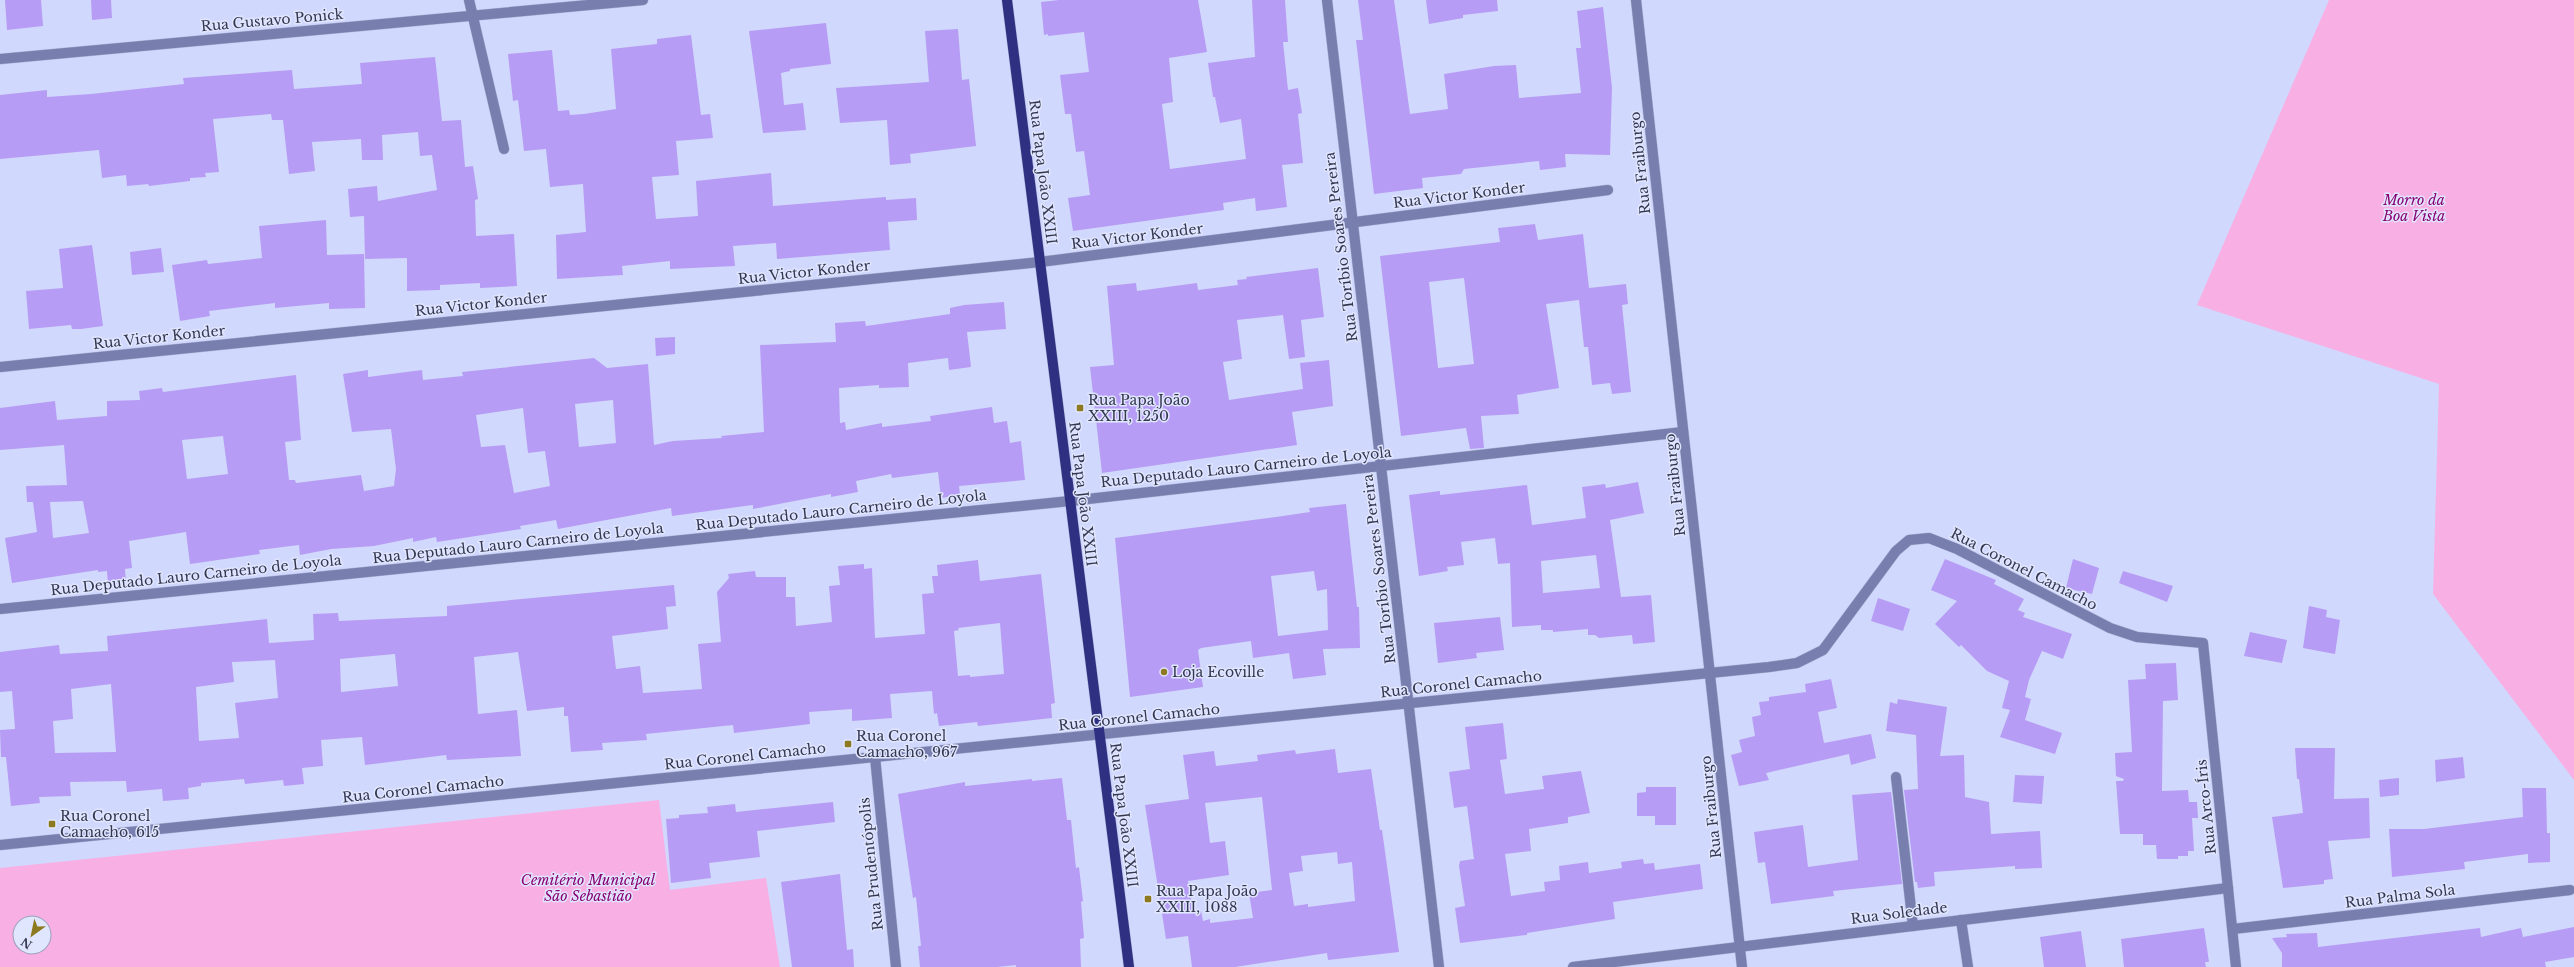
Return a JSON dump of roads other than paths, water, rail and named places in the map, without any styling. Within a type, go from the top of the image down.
[{"type":"main road","name":"Rua Papa João XXIII","points":[[1007,0],[1129,967]]},
{"type":"street","points":[[469,0],[504,149]]},
{"type":"street","name":"Rua Gustavo Ponick","points":[[0,59],[643,0]]},
{"type":"street","name":"Rua Toríbio Soares Pereira","points":[[1327,0],[1439,967]]},
{"type":"street","name":"Rua Fraiburgo","points":[[1636,0],[1742,967]]},
{"type":"street","name":"Rua Victor Konder","points":[[0,366],[1040,262],[1608,190]]},
{"type":"street","name":"Rua Deputado Lauro Carneiro de Loyola","points":[[0,609],[1070,501],[1683,432]]},
{"type":"street","name":"Rua Coronel Camacho","points":[[0,845],[1710,674],[1797,662],[1822,650],[1896,551],[1910,540],[1929,538],[1957,549],[2110,628],[2137,637],[2203,643]]},
{"type":"street","name":"Rua Arco-Íris","points":[[2203,643],[2236,967]]},
{"type":"street","name":"Rua Prudentópolis","points":[[875,757],[896,967]]},
{"type":"street","points":[[1896,777],[1913,926]]},
{"type":"street","name":"Rua Soledade","points":[[1573,967],[2228,888]]},
{"type":"street","name":"Rua Palma Sola","points":[[2233,929],[2570,890]]},
{"type":"street","points":[[1961,920],[1968,967]]},
{"type":"place","name":"Rua Papa João XXIII, 1250","points":[[1080,408]]},
{"type":"place","name":"Loja Ecoville","points":[[1164,672]]},
{"type":"place","name":"Rua Coronel Camacho, 967","points":[[848,744]]},
{"type":"place","name":"Rua Coronel Camacho, 615","points":[[52,824]]},
{"type":"place","name":"Rua Papa João XXIII, 1088","points":[[1148,899]]},
{"type":"park label","name":"Morro da Boa Vista","points":[[2414,208]]},
{"type":"park label","name":"Cemitério Municipal São Sebastião","points":[[588,888]]}]
